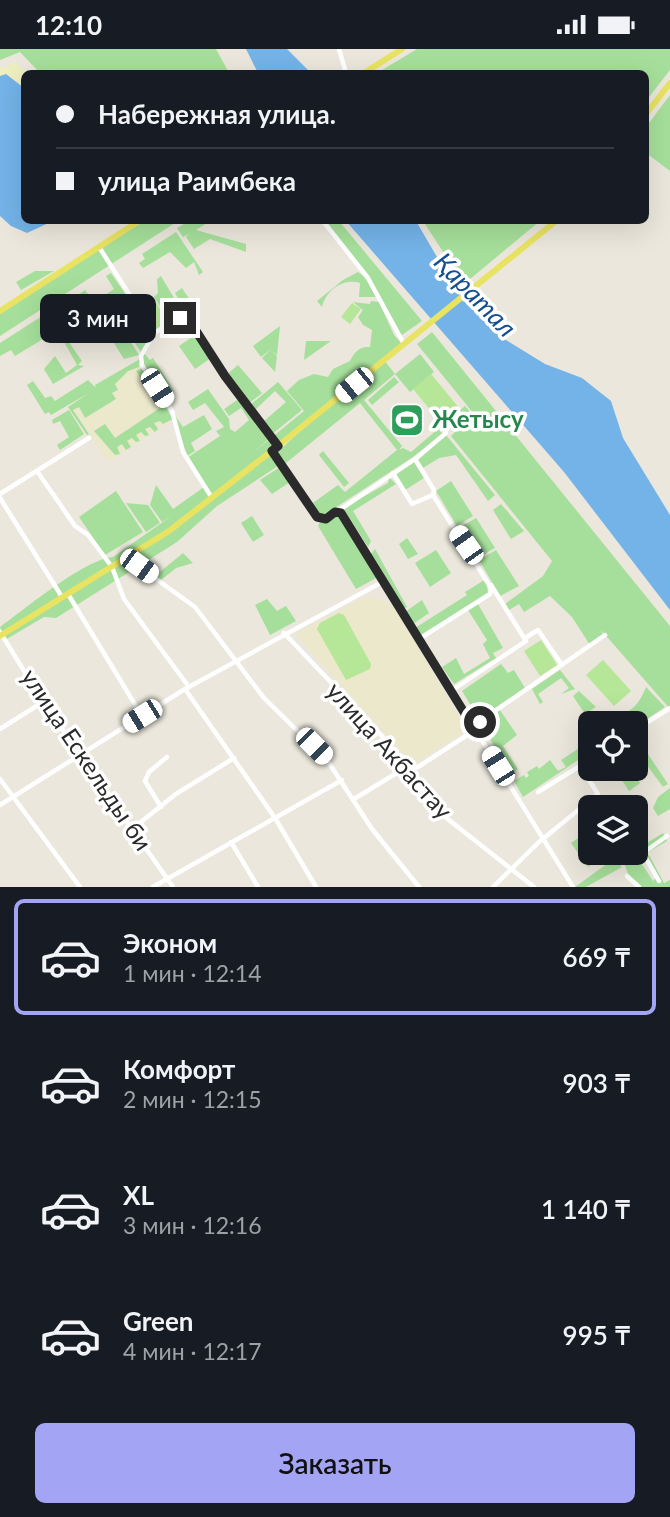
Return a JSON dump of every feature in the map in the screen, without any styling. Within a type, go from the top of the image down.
[{"type":"main road","points":[[369,70],[402,49]]},
{"type":"main road","points":[[649,110],[670,83]]},
{"type":"main road","points":[[0,311],[134,224]]},
{"type":"main road","points":[[1,634],[169,531],[275,449],[552,224]]},
{"type":"street","points":[[339,49],[345,70]]},
{"type":"street","points":[[325,224],[368,278],[404,344]]},
{"type":"street","points":[[99,247],[154,333]]},
{"type":"street","points":[[212,498],[183,452],[172,411],[142,365],[141,356],[154,333],[180,318],[189,320],[317,517],[326,519],[415,459],[446,433]]},
{"type":"street","points":[[89,438],[0,496],[142,716]]},
{"type":"street","points":[[415,459],[434,490],[433,495],[526,641],[450,691]]},
{"type":"street","points":[[37,471],[75,526],[88,535],[112,567],[124,599],[275,818],[316,887]]},
{"type":"street","points":[[393,473],[412,504],[433,495]]},
{"type":"street","points":[[338,511],[573,887]]},
{"type":"street","points":[[127,558],[195,607],[264,698],[327,759],[372,829],[419,887]]},
{"type":"street","points":[[0,805],[187,688],[384,581]]},
{"type":"street","points":[[419,639],[490,594],[491,585]]},
{"type":"street","points":[[524,638],[538,630],[563,666]]},
{"type":"street","name":"улица Акбастау","points":[[284,633],[382,736],[444,816],[534,887]]},
{"type":"street","name":"улица Ескельды би","points":[[1,634],[43,702],[173,887]]},
{"type":"street","points":[[354,799],[408,769],[418,767],[475,730],[480,722],[605,635]]},
{"type":"street","points":[[0,729],[43,702]]},
{"type":"street","points":[[648,722],[670,708]]},
{"type":"street","points":[[161,807],[145,781],[149,772],[167,757]]},
{"type":"street","points":[[132,829],[234,758]]},
{"type":"street","points":[[538,792],[578,767]]},
{"type":"street","points":[[0,779],[80,887]]},
{"type":"street","points":[[153,887],[342,780]]},
{"type":"street","points":[[493,887],[542,838],[598,794],[590,781]]},
{"type":"street","points":[[659,881],[643,853],[667,836]]},
{"type":"street","points":[[231,842],[258,887]]},
{"type":"street","points":[[627,876],[639,887]]},
{"type":"shaded area","points":[[136,364],[172,420],[108,462],[71,406]]},
{"type":"shaded area","points":[[367,596],[392,604],[467,730],[413,764],[295,634]]},
{"type":"green space","points":[[0,49],[216,49],[227,70],[37,70],[20,52],[0,60]]},
{"type":"green space","points":[[417,49],[670,49],[670,70],[649,97],[649,70],[382,70]]},
{"type":"green space","points":[[670,95],[670,171],[649,155],[649,123]]},
{"type":"green space","points":[[134,224],[173,224],[0,336],[0,311]]},
{"type":"green space","points":[[184,224],[205,224],[196,230],[246,244],[246,252],[210,239],[194,249],[186,237],[189,234],[183,237],[177,228]]},
{"type":"green space","points":[[325,224],[341,224],[422,321],[399,337],[371,284]]},
{"type":"green space","points":[[425,224],[536,224],[464,284]]},
{"type":"green space","points":[[176,232],[203,272],[199,275],[194,262],[186,268],[170,252],[143,268],[139,263],[145,259],[142,254]]},
{"type":"green space","points":[[35,271],[54,271],[21,290],[16,282]]},
{"type":"green space","points":[[358,272],[365,277],[376,297],[359,297],[360,283],[347,282],[327,295],[322,307],[317,301],[343,280]]},
{"type":"green space","points":[[111,273],[128,298],[113,308],[105,295],[114,289],[106,276]]},
{"type":"green space","points":[[161,276],[174,298],[160,306],[154,297],[158,293],[157,279]]},
{"type":"green space","points":[[182,288],[196,309],[182,317],[183,307],[175,293]]},
{"type":"green space","points":[[85,290],[94,302],[103,297],[111,309],[96,318],[89,308],[79,315],[70,301]]},
{"type":"green space","points":[[153,298],[168,321],[154,331],[138,308]]},
{"type":"green space","points":[[371,301],[379,302],[394,335],[402,344],[272,451],[281,464],[217,506],[177,542],[56,618],[44,617],[5,640],[0,627],[39,597],[87,566],[113,557],[173,515],[162,522],[150,505],[156,485],[173,509],[204,487],[187,458],[220,436],[216,431],[224,427],[205,403],[193,410],[188,402],[208,389],[229,419],[230,429],[235,432],[249,420],[241,408],[229,416],[224,409],[240,398],[271,437],[254,452],[304,411],[287,391],[299,380],[314,374],[328,377],[333,369],[350,361],[358,350],[370,347],[372,330],[363,325],[358,317],[363,310],[353,302],[370,304]]},
{"type":"green space","points":[[68,302],[76,316],[67,322],[72,333],[68,335],[53,313]]},
{"type":"green space","points":[[129,303],[140,318],[129,325],[126,322],[123,324],[116,312]]},
{"type":"green space","points":[[352,303],[361,309],[350,324],[341,317]]},
{"type":"green space","points":[[50,311],[61,328],[15,356],[11,350],[0,356],[0,343]]},
{"type":"green space","points":[[112,313],[139,355],[124,359],[100,321]]},
{"type":"green space","points":[[143,319],[152,332],[141,352],[129,334],[130,327]]},
{"type":"green space","points":[[280,326],[277,355],[271,350],[277,356],[275,372],[262,358],[271,349],[261,357],[253,346]]},
{"type":"green space","points":[[60,329],[82,361],[78,365],[84,366],[53,384],[44,369],[55,356],[66,373],[77,365],[58,331]]},
{"type":"green space","points":[[432,332],[670,626],[670,709],[601,630],[603,634],[590,645],[572,617],[550,596],[524,612],[519,604],[509,610],[505,604],[543,576],[552,561],[451,436],[474,414],[417,344]]},
{"type":"green space","points":[[195,335],[211,358],[195,369],[179,346]]},
{"type":"green space","points":[[306,341],[331,341],[304,360]]},
{"type":"green space","points":[[143,352],[150,360],[153,358],[174,391],[165,397],[143,364]]},
{"type":"green space","points":[[420,354],[434,372],[410,392],[395,374]]},
{"type":"green space","points":[[140,359],[139,367],[128,371],[115,384],[118,390],[112,393],[116,399],[85,418],[79,407],[73,410],[89,434],[87,435],[68,407],[89,393],[51,415],[49,412],[45,414],[27,385],[33,381],[45,398],[51,396],[55,401],[88,380],[96,388],[95,385]]},
{"type":"green space","points":[[384,360],[395,374],[364,400],[402,446],[399,450],[403,448],[411,452],[438,429],[443,434],[413,457],[321,517],[310,505],[338,485],[345,492],[397,450],[360,403],[286,463],[278,452],[316,416]]},
{"type":"green space","points":[[238,365],[262,393],[247,405],[225,376]]},
{"type":"green space","points":[[142,368],[173,419],[163,424],[160,421],[154,423],[158,429],[155,432],[150,427],[145,429],[149,435],[145,436],[141,432],[136,435],[140,441],[136,442],[132,438],[127,441],[131,447],[126,450],[122,444],[117,447],[120,454],[115,455],[94,431],[105,424],[115,438],[160,408],[136,371]]},
{"type":"green space","points":[[431,374],[460,409],[442,424],[413,389]]},
{"type":"green space","points":[[394,377],[399,382],[372,405],[368,400]]},
{"type":"green space","points":[[278,382],[302,410],[271,435],[263,422],[286,402],[275,391],[255,410],[250,405]]},
{"type":"green space","points":[[465,406],[471,413],[447,431],[441,426]]},
{"type":"green space","points":[[69,410],[84,434],[60,450],[57,445],[69,437],[60,421],[53,424],[52,420]]},
{"type":"green space","points":[[174,414],[183,427],[204,415],[212,429],[191,443],[195,451],[187,456]]},
{"type":"green space","points":[[446,435],[495,495],[488,501],[456,455],[439,458],[423,468],[418,460]]},
{"type":"green space","points":[[323,451],[349,483],[344,487],[319,455]]},
{"type":"green space","points":[[414,462],[424,478],[405,490],[395,474]]},
{"type":"green space","points":[[280,467],[290,482],[272,494],[260,480]]},
{"type":"green space","points":[[389,477],[396,484],[353,511],[371,541],[368,547],[343,508],[388,483]]},
{"type":"green space","points":[[451,481],[473,516],[457,526],[436,491]]},
{"type":"green space","points":[[116,491],[143,532],[105,555],[79,517]]},
{"type":"green space","points":[[126,503],[148,505],[160,523],[146,532]]},
{"type":"green space","points":[[501,504],[524,531],[511,539],[493,510]]},
{"type":"green space","points":[[338,511],[378,577],[356,589],[318,526],[321,520]]},
{"type":"green space","points":[[252,516],[264,535],[253,542],[241,523]]},
{"type":"green space","points":[[476,518],[495,548],[477,558],[459,528]]},
{"type":"green space","points":[[407,538],[418,554],[408,559],[399,544]]},
{"type":"green space","points":[[375,549],[407,607],[403,609],[370,555]]},
{"type":"green space","points":[[436,550],[451,573],[430,587],[415,563]]},
{"type":"green space","points":[[496,550],[519,586],[500,596],[479,560]]},
{"type":"green space","points":[[183,553],[193,563],[176,568],[161,580],[155,576]]},
{"type":"green space","points":[[486,579],[488,593],[421,636],[415,628],[467,595],[465,592]]},
{"type":"green space","points":[[267,599],[277,611],[286,606],[296,621],[270,635],[255,605]]},
{"type":"green space","points":[[422,600],[429,613],[413,624],[405,612]]},
{"type":"green space","points":[[478,604],[503,648],[493,653],[496,658],[454,684],[442,667],[456,658],[464,674],[490,658],[483,644],[487,640],[468,610]]},
{"type":"green space","points":[[339,613],[344,615],[371,664],[370,669],[346,680],[317,629],[320,623]]},
{"type":"green space","points":[[541,640],[557,665],[540,676],[524,651]]},
{"type":"green space","points":[[603,660],[631,691],[614,706],[586,675]]},
{"type":"green space","points":[[501,664],[508,673],[514,670],[525,688],[479,719],[462,691]]},
{"type":"green space","points":[[560,670],[575,689],[561,694],[569,688],[561,678],[538,694],[543,702],[540,704],[532,689]]},
{"type":"green space","points":[[646,687],[665,707],[648,718],[648,711],[627,711],[640,699]]},
{"type":"green space","points":[[579,691],[596,707],[583,711],[573,696]]},
{"type":"green space","points":[[500,710],[517,735],[503,746],[518,769],[510,774],[481,723]]},
{"type":"green space","points":[[578,749],[578,760],[523,797],[514,781],[524,775],[526,778],[529,776],[527,772],[537,766],[539,769],[550,760],[558,771],[566,767],[561,760]]},
{"type":"green space","points":[[648,754],[668,784],[663,787],[648,767]]},
{"type":"green space","points":[[622,781],[639,781],[640,783],[629,791]]},
{"type":"green space","points":[[670,788],[670,809],[658,816],[653,808],[658,797]]},
{"type":"green space","points":[[663,833],[667,841],[648,852],[648,842]]},
{"type":"green space","points":[[578,838],[578,853],[571,843]]},
{"type":"green space","points":[[649,855],[664,883],[670,880],[670,887],[641,887],[629,876],[625,865],[643,865],[653,881],[656,878],[648,865]]},
{"type":"green space","points":[[605,865],[622,867],[586,887],[575,887]]},
{"type":"sand","points":[[16,63],[24,70],[21,70],[21,84],[0,76],[0,68]]},
{"type":"water","points":[[246,49],[287,49],[308,70],[256,70]]},
{"type":"water","points":[[6,74],[21,86],[21,224],[46,224],[27,233],[11,226],[0,216],[0,76]]},
{"type":"water","points":[[349,224],[418,224],[451,281],[501,337],[545,364],[582,378],[611,401],[623,438],[670,515],[670,610],[564,472]]},
{"type":"place","name":"Жетысу","points":[[407,420]]},
{"type":"route","points":[[180,318],[189,320],[225,376],[278,446],[272,451],[317,517],[321,520],[335,512],[341,513],[475,730],[480,722]]},
{"type":"water label","name":"Қаратал","points":[[475,295]]}]
